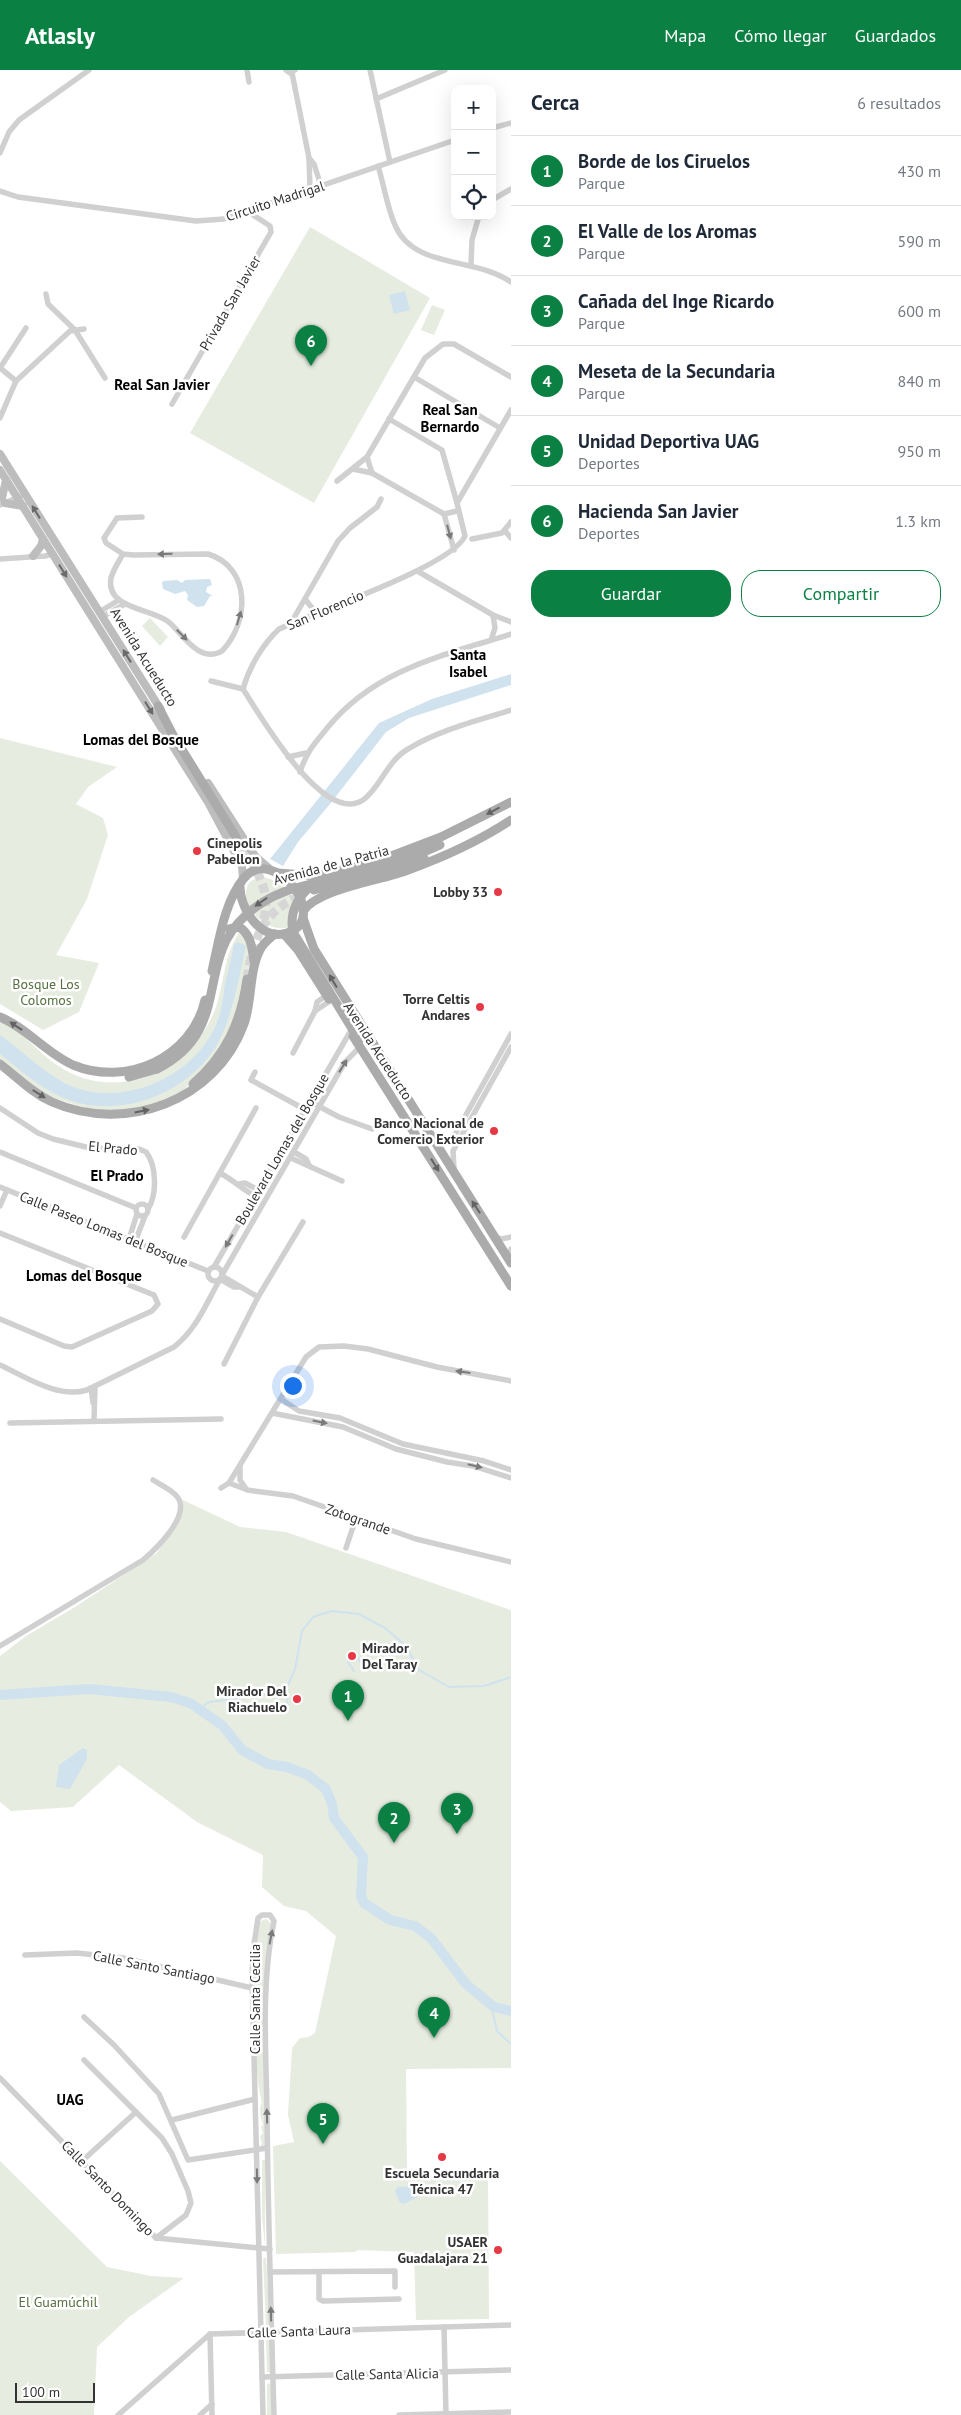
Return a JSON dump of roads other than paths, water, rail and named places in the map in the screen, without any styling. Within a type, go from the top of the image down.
[{"type":"main road","name":"Avenida Acueducto","points":[[0,454],[19,493],[101,615],[255,856],[274,872]]},
{"type":"main road","name":"Avenida Acueducto","points":[[0,470],[6,480],[19,493],[23,506],[52,554],[209,804],[242,866],[242,882]]},
{"type":"main road","points":[[6,480],[2,501],[23,506]]},
{"type":"main road","points":[[34,556],[41,546],[43,539]]},
{"type":"main road","points":[[158,706],[173,735],[236,837]]},
{"type":"main road","name":"Avenida de la Patria","points":[[32,1037],[57,1062],[80,1073],[94,1077],[126,1078],[157,1069],[182,1052],[200,1028],[210,1004],[222,950],[241,919],[270,896],[318,878],[398,855],[475,821],[511,802]]},
{"type":"main road","name":"Avenida de la Patria","points":[[274,872],[318,878],[384,865],[440,845],[475,821]]},
{"type":"main road","name":"Avenida de la Patria","points":[[303,915],[318,893],[409,863],[511,821]]},
{"type":"main road","points":[[0,1064],[38,1094],[52,1102],[78,1110],[124,1114],[165,1105],[191,1092],[208,1079],[231,1051],[248,1013],[261,948],[280,934],[297,927],[303,915],[296,889],[274,872],[257,870],[242,882],[241,900],[246,912],[259,926],[280,934]]},
{"type":"main road","points":[[318,878],[309,881],[308,888],[313,895],[318,893]]},
{"type":"main road","points":[[318,878],[298,900],[293,914],[293,932],[360,1046]]},
{"type":"main road","name":"Avenida de la Patria","points":[[0,1017],[32,1037],[60,1058],[85,1070],[111,1073],[148,1066],[169,1054],[198,1022],[204,1006],[225,916],[242,882]]},
{"type":"main road","name":"Avenida Acueducto","points":[[303,915],[314,949],[510,1262]]},
{"type":"main road","points":[[214,963],[226,933],[232,927],[236,927],[242,929],[249,937],[256,967]]},
{"type":"main road","name":"Avenida Acueducto","points":[[280,934],[298,950],[511,1286]]},
{"type":"main road","points":[[165,1105],[200,1077],[227,1044],[240,1014],[247,979]]},
{"type":"street","points":[[0,153],[9,132],[19,120],[89,70]]},
{"type":"street","points":[[247,70],[250,82]]},
{"type":"street","points":[[370,70],[390,162]]},
{"type":"street","points":[[376,98],[445,70]]},
{"type":"street","points":[[291,71],[309,158],[310,189]]},
{"type":"street","points":[[496,127],[511,123]]},
{"type":"street","name":"Circuito Madrigal","points":[[0,191],[18,197],[196,221],[224,219],[451,141]]},
{"type":"street","points":[[309,158],[314,164],[322,186]]},
{"type":"street","points":[[378,166],[395,225],[412,248],[426,255],[486,268],[511,282]]},
{"type":"street","points":[[496,198],[511,189]]},
{"type":"street","name":"Privada San Javier","points":[[172,404],[271,232],[270,226],[247,211]]},
{"type":"street","points":[[471,265],[472,240],[478,220]]},
{"type":"street","points":[[46,294],[48,304],[75,330],[105,378]]},
{"type":"street","points":[[16,381],[0,368],[26,328]]},
{"type":"street","points":[[0,418],[16,381],[70,331],[84,329]]},
{"type":"street","points":[[337,482],[367,457],[425,358],[433,350],[443,344],[454,344],[511,377]]},
{"type":"street","points":[[414,377],[500,428]]},
{"type":"street","points":[[457,503],[511,410]]},
{"type":"street","points":[[389,419],[442,450],[465,536],[454,550]]},
{"type":"street","points":[[367,457],[372,473]]},
{"type":"street","points":[[353,469],[372,473],[444,514],[457,511]]},
{"type":"street","points":[[2,501],[19,493]]},
{"type":"street","points":[[290,624],[338,541],[350,528],[377,507],[381,499]]},
{"type":"street","points":[[444,514],[454,550]]},
{"type":"street","points":[[123,554],[111,580],[112,590],[119,600],[164,618],[198,651],[212,655],[218,654],[226,648],[236,627],[241,610],[242,594],[235,572],[219,557],[197,553],[141,556],[123,554],[106,543],[106,534],[117,518],[142,517]]},
{"type":"street","points":[[472,539],[505,531],[511,522]]},
{"type":"street","points":[[505,531],[511,538]]},
{"type":"street","name":"San Florencio","points":[[243,689],[246,678],[269,639],[279,630],[418,572],[454,550]]},
{"type":"street","points":[[0,559],[52,554]]},
{"type":"street","points":[[418,572],[493,615],[511,622]]},
{"type":"street","points":[[305,599],[316,613]]},
{"type":"street","points":[[101,615],[119,600]]},
{"type":"street","points":[[101,615],[125,604]]},
{"type":"street","points":[[491,640],[494,628],[493,615]]},
{"type":"street","points":[[300,772],[306,753],[339,714],[358,696],[376,684],[403,669],[425,660],[511,634]]},
{"type":"street","points":[[211,681],[243,689],[300,772],[320,789],[340,802],[350,804],[363,800],[393,761],[407,749],[443,732],[511,710]]},
{"type":"street","points":[[288,757],[306,753]]},
{"type":"street","points":[[293,1053],[315,1012],[318,1002],[328,998]]},
{"type":"street","name":"Boulevard Lomas del Bosque","points":[[214,1267],[350,1032]]},
{"type":"street","points":[[432,1137],[446,1141],[453,1138],[511,1034]]},
{"type":"street","name":"Boulevard Lomas del Bosque","points":[[0,1365],[59,1392],[78,1393],[174,1347],[183,1340],[191,1332],[345,1062],[360,1046]]},
{"type":"street","points":[[456,1176],[453,1151],[511,1047]]},
{"type":"street","points":[[255,1072],[251,1080],[304,1109]]},
{"type":"street","points":[[309,1101],[339,1117],[372,1129]]},
{"type":"street","name":"El Prado","points":[[0,1108],[38,1133],[53,1139],[90,1148],[132,1148],[146,1152],[152,1168],[154,1184],[152,1202],[148,1209]]},
{"type":"street","points":[[184,1237],[256,1108]]},
{"type":"street","points":[[0,1152],[145,1216]]},
{"type":"street","points":[[292,1155],[303,1164],[342,1181]]},
{"type":"street","points":[[220,1173],[239,1184],[245,1183],[256,1193]]},
{"type":"street","points":[[0,1206],[2,1188]]},
{"type":"street","name":"Calle Paseo Lomas del Bosque","points":[[2,1188],[208,1271],[210,1280],[221,1278]]},
{"type":"street","points":[[142,1204],[148,1209],[132,1240],[136,1222],[136,1211],[142,1204]]},
{"type":"street","points":[[224,1364],[258,1297],[303,1222]]},
{"type":"street","points":[[0,1233],[154,1295],[158,1304],[152,1311],[72,1347],[64,1346],[0,1320]]},
{"type":"street","points":[[494,1236],[501,1239],[511,1238]]},
{"type":"street","points":[[510,1262],[511,1249]]},
{"type":"street","points":[[208,1271],[214,1267],[221,1270],[221,1278],[234,1287],[238,1287],[258,1297]]},
{"type":"street","points":[[221,1488],[229,1483],[311,1352],[318,1347],[329,1345],[368,1349],[438,1367],[511,1381]]},
{"type":"street","points":[[93,1387],[94,1421]]},
{"type":"street","points":[[281,1399],[299,1411],[333,1416],[403,1444],[484,1461],[511,1470]]},
{"type":"street","points":[[272,1413],[326,1423],[351,1430],[396,1449],[447,1462],[473,1466],[511,1478]]},
{"type":"street","points":[[10,1423],[221,1419]]},
{"type":"street","points":[[351,1430],[355,1424]]},
{"type":"street","points":[[240,1464],[240,1480],[247,1490]]},
{"type":"street","points":[[0,1646],[143,1560],[156,1548],[171,1529],[180,1512],[180,1501],[174,1493],[153,1480]]},
{"type":"street","name":"Zotogrande","points":[[229,1483],[247,1490],[293,1496],[416,1539],[511,1562]]},
{"type":"street","points":[[346,1548],[356,1518]]},
{"type":"street","name":"Zotogrande","points":[[497,1559],[511,1556]]},
{"type":"street","name":"Calle Santa Cecilia","points":[[263,2415],[252,1988],[253,1951],[258,1918],[267,1914],[274,1921],[268,1950],[266,1976],[267,2148],[274,2415]]},
{"type":"street","name":"Calle Santo Santiago","points":[[25,1955],[77,1953],[108,1956],[252,1988]]},
{"type":"street","points":[[84,2017],[153,2087],[172,2120],[188,2160],[267,2148]]},
{"type":"street","points":[[84,2060],[162,2138],[172,2154],[191,2203],[186,2215],[156,2238]]},
{"type":"street","name":"Calle Santo Domingo","points":[[0,2078],[156,2238],[270,2249]]},
{"type":"street","points":[[172,2120],[255,2099]]},
{"type":"street","points":[[82,2160],[136,2112]]},
{"type":"street","points":[[270,2272],[395,2270],[395,2287]]},
{"type":"street","points":[[319,2272],[319,2299],[323,2301],[399,2299]]},
{"type":"street","name":"Calle Santa Laura","points":[[210,2334],[511,2325]]},
{"type":"street","points":[[444,2327],[446,2414]]},
{"type":"street","points":[[210,2334],[212,2415]]},
{"type":"street","points":[[118,2415],[210,2334]]},
{"type":"street","name":"Calle Santa Alicia","points":[[262,2377],[511,2370]]},
{"type":"street","points":[[200,2415],[212,2404]]},
{"type":"street","points":[[399,2415],[511,2412]]},
{"type":"water","points":[[405,291],[410,310],[394,314],[389,295]]},
{"type":"water","points":[[210,579],[212,585],[207,587],[206,592],[213,596],[210,596],[204,606],[197,607],[187,600],[188,595],[185,591],[175,594],[163,589],[162,583],[163,581],[177,580],[182,583],[185,580]]},
{"type":"water","points":[[511,674],[511,685],[409,718],[386,732],[298,842],[283,866],[270,859],[379,723],[432,699]]},
{"type":"water","points":[[238,942],[246,946],[233,1004],[221,1037],[210,1056],[195,1072],[157,1096],[135,1103],[113,1106],[91,1105],[69,1100],[42,1086],[0,1054],[0,1035],[53,1076],[82,1090],[105,1093],[127,1091],[150,1085],[171,1075],[189,1061],[205,1044],[220,1015],[234,944]]},
{"type":"water","points":[[83,1748],[87,1750],[87,1759],[70,1789],[56,1787],[59,1765]]},
{"type":"water","points":[[423,2186],[424,2194],[404,2204],[400,2203],[395,2191],[398,2187]]},
{"type":"waterway","points":[[199,1709],[209,1702],[264,1695],[288,1685],[295,1669],[302,1631],[313,1617],[332,1611],[359,1614],[385,1628],[405,1645],[419,1670],[449,1687],[484,1686],[511,1677]]},
{"type":"waterway","points":[[357,1656],[361,1664]]},
{"type":"waterway","points":[[348,1662],[354,1671]]},
{"type":"waterway","points":[[0,1695],[89,1689],[171,1697],[190,1703],[222,1725],[242,1750],[268,1764],[287,1767],[308,1775],[326,1789],[332,1804],[334,1818],[363,1857],[361,1896],[364,1903],[390,1920],[415,1926],[431,1938],[466,1984],[494,2007],[511,2011]]},
{"type":"waterway","points":[[282,1689],[287,1697],[288,1708]]},
{"type":"waterway","points":[[491,2005],[497,2031],[511,2044]]},
{"type":"tunnel","points":[[236,837],[260,877],[264,888],[266,910],[263,922]]},
{"type":"tunnel","points":[[247,979],[253,950],[262,927],[278,909],[304,894]]},
{"type":"place","name":"Hacienda San Javier","points":[[311,366]]},
{"type":"place","name":"Cinepolis Pabellon","points":[[197,851]]},
{"type":"place","name":"Lobby 33","points":[[498,892]]},
{"type":"place","name":"Torre Celtis Andares","points":[[480,1007]]},
{"type":"place","name":"Banco Nacional de Comercio Exterior","points":[[494,1131]]},
{"type":"place","name":"Mirador Del Taray","points":[[352,1656]]},
{"type":"place","name":"Mirador Del Riachuelo","points":[[297,1699]]},
{"type":"place","name":"Borde de los Ciruelos","points":[[348,1721]]},
{"type":"place","name":"Cañada del Inge Ricardo","points":[[457,1834]]},
{"type":"place","name":"El Valle de los Aromas","points":[[394,1843]]},
{"type":"place","name":"Meseta de la Secundaria","points":[[434,2038]]},
{"type":"place","name":"Unidad Deportiva UAG","points":[[323,2144]]},
{"type":"place","name":"Escuela Secundaria Técnica 47","points":[[442,2157]]},
{"type":"place","name":"USAER Guadalajara 21","points":[[498,2250]]},
{"type":"district","name":"Real San Javier","points":[[162,385]]},
{"type":"district","name":"Real San Bernardo","points":[[450,418]]},
{"type":"district","name":"Santa Isabel","points":[[468,664]]},
{"type":"district","name":"Lomas del Bosque","points":[[141,740]]},
{"type":"district","name":"El Prado","points":[[117,1176]]},
{"type":"district","name":"Lomas del Bosque","points":[[84,1276]]},
{"type":"district","name":"UAG","points":[[70,2100]]},
{"type":"park label","name":"Bosque Los Colomos","points":[[46,992]]},
{"type":"park label","name":"El Guamúchil","points":[[58,2302]]}]
